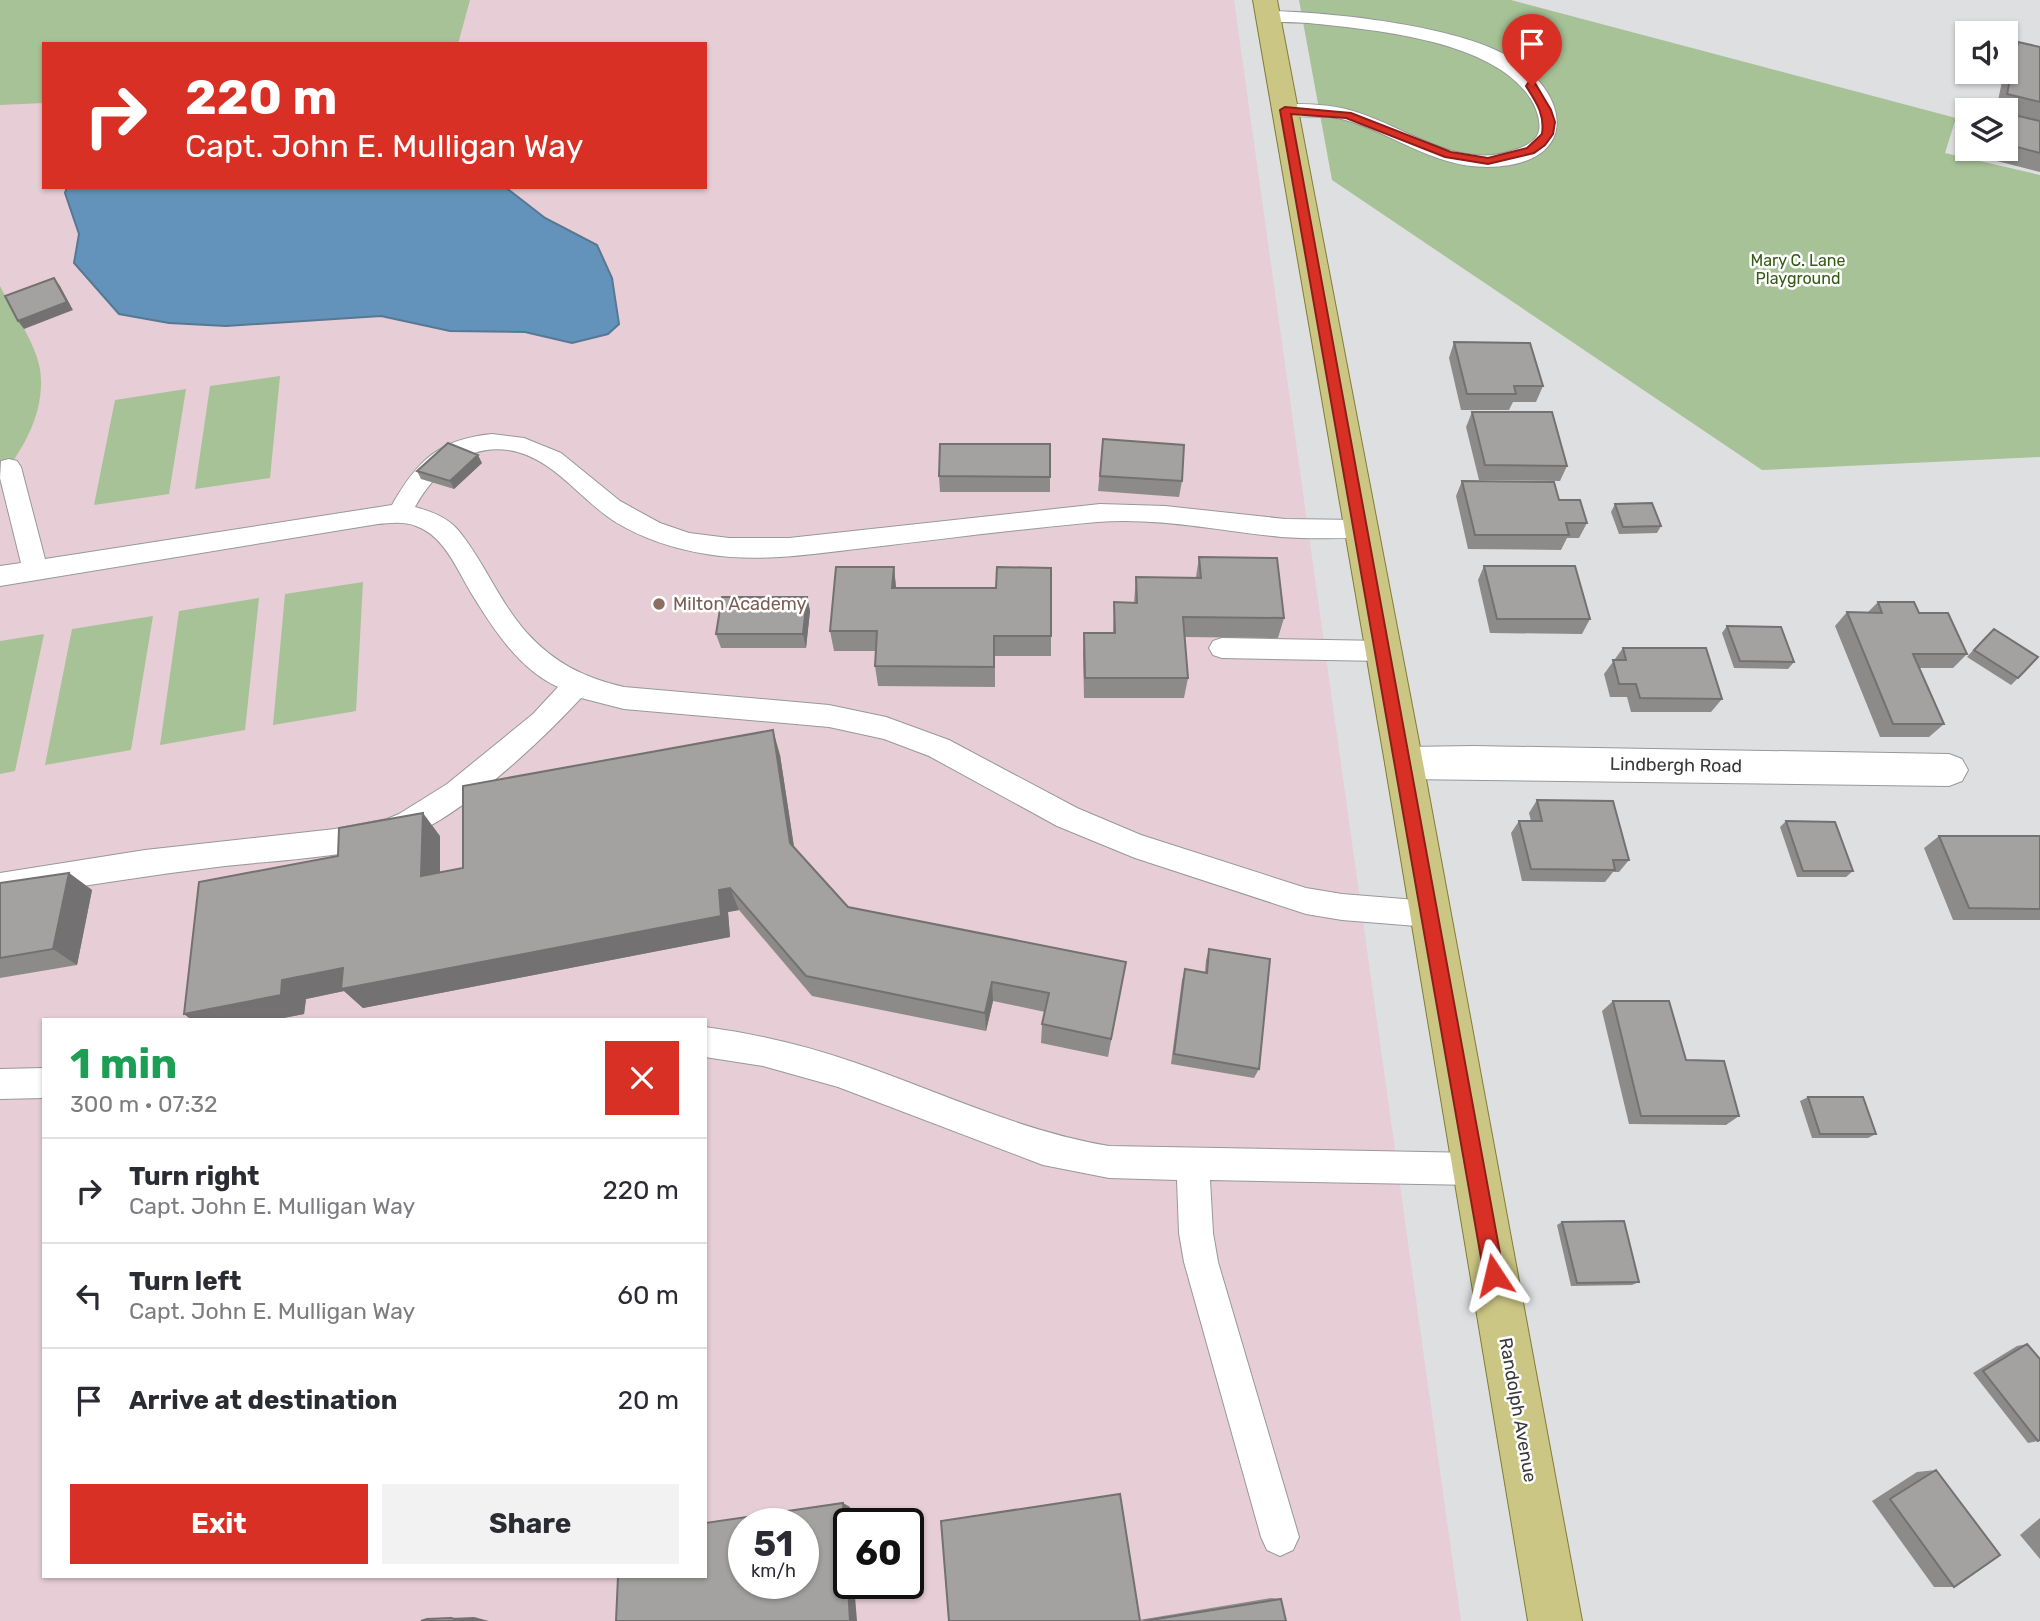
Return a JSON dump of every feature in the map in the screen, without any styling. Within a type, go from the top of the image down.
[{"type":"main road","name":"Randolph Avenue","points":[[1267,8],[1404,763],[1555,1621]]},
{"type":"street","name":"Lindbergh Road","points":[[1404,763],[1949,770]]},
{"type":"lane","points":[[1267,8],[1426,35],[1465,45],[1495,58],[1519,74],[1541,98],[1549,122],[1548,134],[1542,143],[1531,150],[1488,161],[1448,155],[1348,115],[1285,110]]},
{"type":"lane","points":[[400,513],[421,479],[435,463],[452,451],[471,444],[495,442],[537,450],[554,460],[610,507],[634,522],[690,542],[725,548],[757,550],[1111,513],[1165,515],[1285,528],[1361,529]]},
{"type":"lane","points":[[9,467],[35,570]]},
{"type":"lane","points":[[0,576],[400,513],[420,516],[437,524],[449,537],[519,643],[534,660],[575,686],[597,695],[829,716],[886,728],[939,748],[1067,817],[1147,850],[1306,901],[1342,907],[1429,914]]},
{"type":"lane","points":[[1222,648],[1384,651]]},
{"type":"lane","points":[[0,886],[145,863],[335,841],[387,831],[409,823],[457,792],[542,722],[575,686]]},
{"type":"lane","points":[[707,1042],[763,1052],[856,1078],[1046,1151],[1109,1162],[1475,1169]]},
{"type":"lane","points":[[0,1084],[42,1083]]},
{"type":"lane","points":[[1194,1164],[1195,1221],[1201,1262],[1280,1537]]},
{"type":"shaded area","name":"Milton Academy","points":[[0,0],[1234,0],[1461,1621],[0,1621]]},
{"type":"green space","points":[[0,0],[470,0],[459,42],[42,42],[42,103],[0,105]]},
{"type":"green space","name":"Mary C. Lane Playground","points":[[1299,0],[1511,0],[1955,118],[1945,153],[1955,155],[1955,161],[1980,161],[2040,175],[2040,457],[1762,470],[1332,180]]},
{"type":"green space","points":[[0,286],[33,348],[40,369],[41,384],[32,427],[18,454],[0,478]]},
{"type":"green space","points":[[280,376],[270,478],[195,489],[210,386]]},
{"type":"green space","points":[[186,389],[169,494],[94,505],[115,400]]},
{"type":"green space","points":[[363,582],[356,711],[273,725],[285,594]]},
{"type":"green space","points":[[259,598],[245,730],[160,745],[179,611]]},
{"type":"green space","points":[[153,616],[131,750],[45,765],[72,629]]},
{"type":"green space","points":[[44,634],[15,771],[0,774],[0,641]]},
{"type":"water","points":[[66,189],[508,189],[545,218],[597,245],[612,278],[619,324],[608,334],[572,343],[525,332],[450,331],[381,316],[226,326],[169,323],[119,314],[74,263],[79,234],[65,193]]},
{"type":"building","points":[[2018,42],[2040,47],[2040,102],[2007,94],[2009,84],[2018,84]]},
{"type":"building","points":[[2018,116],[2040,121],[2040,153],[2018,147]]},
{"type":"building","points":[[54,278],[67,302],[18,321],[5,296]]},
{"type":"building","points":[[1454,342],[1530,343],[1543,386],[1514,386],[1516,394],[1467,394]]},
{"type":"building","points":[[1472,412],[1552,412],[1567,466],[1485,465]]},
{"type":"building","points":[[1103,439],[1184,445],[1182,481],[1100,476]]},
{"type":"building","points":[[448,443],[478,455],[450,481],[417,471]]},
{"type":"building","points":[[940,444],[1050,444],[1050,477],[939,476]]},
{"type":"building","points":[[1462,481],[1554,482],[1559,500],[1580,500],[1587,523],[1566,523],[1569,535],[1475,535]]},
{"type":"building","points":[[1652,503],[1661,526],[1623,527],[1615,504]]},
{"type":"building","points":[[1199,557],[1277,558],[1284,618],[1183,617],[1188,678],[1085,678],[1084,633],[1115,633],[1114,602],[1137,603],[1136,577],[1201,578]]},
{"type":"building","points":[[1484,566],[1575,566],[1590,619],[1497,619]]},
{"type":"building","points":[[836,567],[894,567],[892,588],[996,588],[997,567],[1051,568],[1051,636],[994,636],[994,667],[875,666],[877,631],[830,631]]},
{"type":"building","points":[[722,597],[807,597],[803,634],[716,634]]},
{"type":"building","points":[[1878,602],[1914,602],[1919,613],[1948,613],[1967,654],[1913,654],[1944,724],[1893,724],[1847,612],[1882,613]]},
{"type":"building","points":[[1727,626],[1781,627],[1794,662],[1740,661]]},
{"type":"building","points":[[1994,629],[2038,657],[2018,678],[1974,650]]},
{"type":"building","points":[[1623,648],[1706,648],[1722,699],[1640,698],[1636,684],[1619,684],[1613,660],[1626,660]]},
{"type":"building","points":[[773,730],[790,843],[848,907],[1126,962],[1111,1039],[1042,1024],[1049,993],[992,982],[985,1013],[806,976],[730,888],[719,890],[721,916],[341,989],[343,968],[282,980],[281,995],[184,1014],[199,882],[338,856],[339,828],[423,813],[421,876],[463,868],[463,786]]},
{"type":"building","points":[[1537,800],[1613,801],[1629,860],[1613,860],[1615,870],[1531,869],[1519,821],[1542,821]]},
{"type":"building","points":[[1786,821],[1835,822],[1853,871],[1803,871]]},
{"type":"building","points":[[1939,836],[2040,836],[2040,909],[1969,908]]},
{"type":"building","points":[[69,873],[53,949],[0,958],[0,883]]},
{"type":"building","points":[[1209,949],[1270,959],[1259,1069],[1174,1054],[1185,969],[1207,973]]},
{"type":"building","points":[[1613,1001],[1669,1001],[1686,1060],[1724,1061],[1739,1116],[1641,1116]]},
{"type":"building","points":[[1808,1097],[1863,1097],[1876,1134],[1820,1134]]},
{"type":"building","points":[[1624,1221],[1639,1282],[1577,1283],[1562,1222]]},
{"type":"building","points":[[2027,1344],[2040,1359],[2038,1441],[1983,1371]]},
{"type":"building","points":[[1936,1470],[2000,1555],[1954,1587],[1890,1499]]},
{"type":"building","points":[[1120,1494],[1140,1621],[949,1621],[941,1521]]},
{"type":"building","points":[[843,1503],[843,1508],[833,1508],[833,1599],[849,1599],[850,1621],[616,1621],[618,1578],[707,1578],[707,1523],[728,1520],[728,1599],[819,1599],[819,1508],[808,1508]]},
{"type":"building","points":[[1281,1599],[1286,1621],[1144,1621]]},
{"type":"building","points":[[451,1618],[461,1621],[421,1621],[427,1619]]},
{"type":"place","name":"Milton Academy","points":[[659,604]]},
{"type":"route","points":[[1494,1275],[1285,110],[1315,110],[1348,115],[1448,155],[1488,161],[1531,150],[1542,143],[1548,134],[1546,110],[1532,86]]}]
